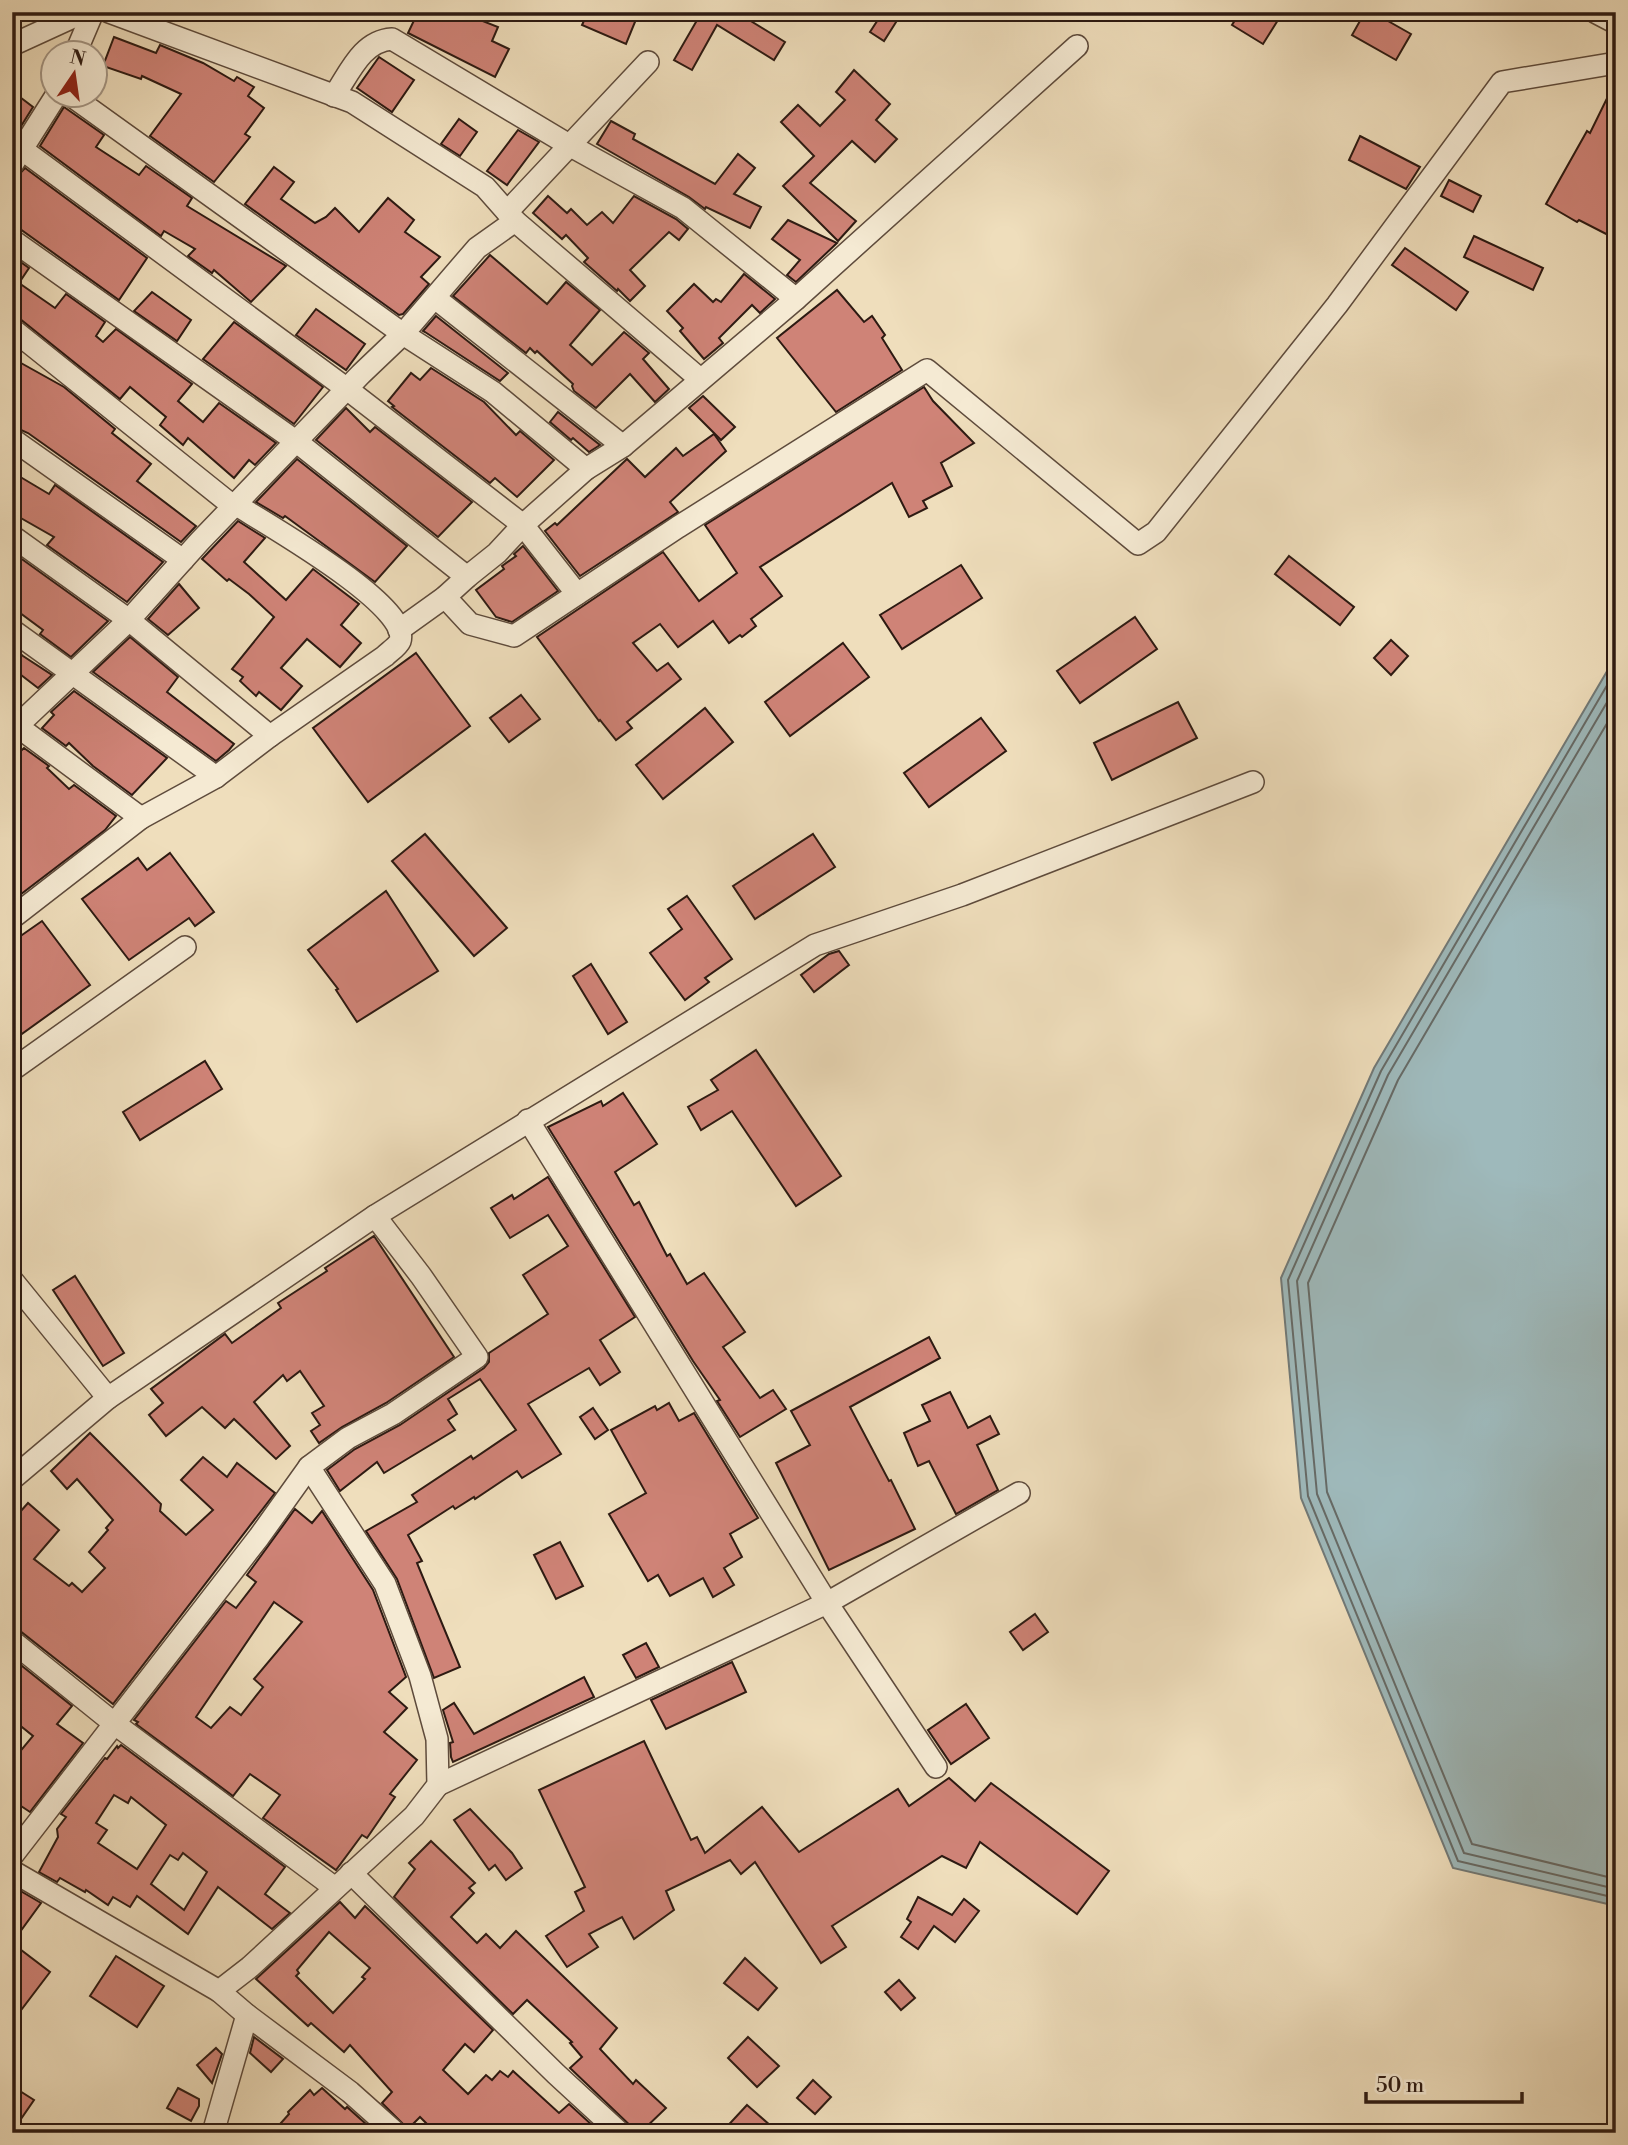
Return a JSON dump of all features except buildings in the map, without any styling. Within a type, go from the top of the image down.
[{"type":"street","points":[[12,45],[85,12]]},
{"type":"street","points":[[82,38],[93,12]]},
{"type":"street","points":[[109,12],[352,102],[485,187],[511,216],[700,379]]},
{"type":"street","points":[[1595,12],[1616,23]]},
{"type":"street","points":[[334,96],[366,48],[379,40],[392,39],[569,145],[683,208],[796,299]]},
{"type":"street","points":[[399,630],[445,597],[497,553],[523,524],[586,469],[623,446],[796,299],[1077,46]]},
{"type":"street","points":[[141,818],[14,727],[129,620],[235,504],[403,334],[477,248],[511,216],[569,145],[648,62]]},
{"type":"street","points":[[445,597],[470,624],[514,636],[678,527],[927,370],[1138,544],[1156,532],[1337,304],[1502,82],[1616,63]]},
{"type":"street","points":[[47,108],[16,152],[347,389],[523,524],[577,594]]},
{"type":"street","points":[[88,108],[403,334],[493,392],[586,469]]},
{"type":"street","points":[[12,240],[297,442],[467,577]]},
{"type":"street","points":[[435,298],[623,446]]},
{"type":"street","points":[[12,329],[233,506],[235,504],[357,582],[396,620],[401,639],[385,656],[216,777],[141,818],[14,914]]},
{"type":"street","points":[[12,439],[183,560]]},
{"type":"street","points":[[12,536],[129,620],[270,736]]},
{"type":"street","points":[[12,630],[216,777]]},
{"type":"street","points":[[12,1479],[108,1398],[375,1216],[815,945],[962,895],[1253,782]]},
{"type":"street","points":[[12,1070],[185,947]]},
{"type":"street","points":[[528,1120],[827,1603],[936,1767]]},
{"type":"street","points":[[12,1856],[259,1536],[309,1467],[348,1438],[393,1414],[477,1357],[421,1276],[375,1216]]},
{"type":"street","points":[[12,1279],[108,1398]]},
{"type":"street","points":[[309,1467],[385,1584],[420,1676],[438,1739],[438,1785]]},
{"type":"street","points":[[219,1991],[250,1967],[414,1816],[438,1785],[827,1603],[1018,1493]]},
{"type":"street","points":[[12,1641],[115,1724],[335,1888]]},
{"type":"street","points":[[12,1871],[219,1991],[350,2092],[396,2133]]},
{"type":"street","points":[[351,1873],[620,2133]]},
{"type":"street","points":[[213,2133],[247,2015]]},
{"type":"water","points":[[1616,656],[1616,1906],[1453,1868],[1301,1498],[1281,1278],[1374,1068]]}]
